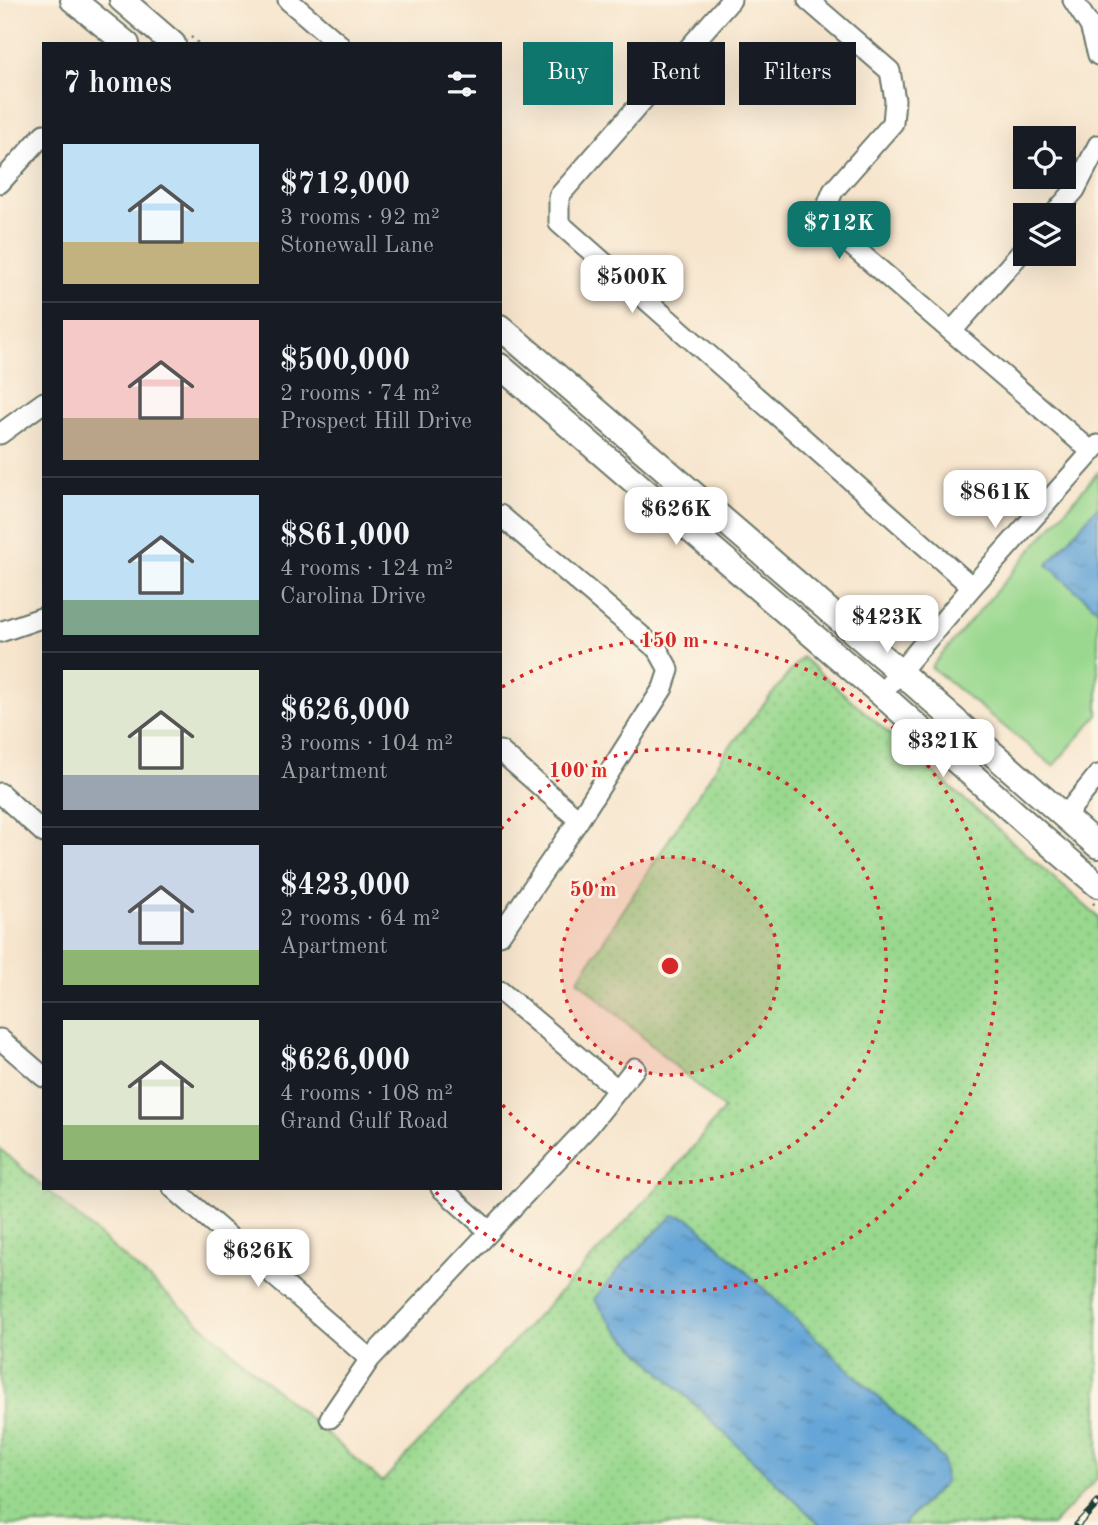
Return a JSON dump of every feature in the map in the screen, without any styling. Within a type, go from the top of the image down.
[{"type":"main road","points":[[73,0],[124,42]]},
{"type":"main road","points":[[122,0],[171,42]]},
{"type":"main road","points":[[502,329],[1098,846]]},
{"type":"main road","points":[[502,368],[1098,885]]},
{"type":"main road","points":[[1010,808],[1020,810],[1028,816],[1098,877]]},
{"type":"street","points":[[288,0],[337,42]]},
{"type":"street","points":[[731,0],[559,197],[559,223],[972,587]]},
{"type":"street","points":[[808,0],[890,71],[895,100],[893,123],[833,191],[827,206],[831,228],[1095,449],[881,694]]},
{"type":"street","points":[[1073,0],[1090,26],[1098,55]]},
{"type":"street","points":[[0,183],[42,136]]},
{"type":"street","points":[[1064,203],[1075,190],[1098,145]]},
{"type":"street","points":[[952,331],[1013,262]]},
{"type":"street","points":[[0,434],[42,403]]},
{"type":"street","points":[[502,517],[658,650],[669,670],[663,688],[579,820],[502,932]]},
{"type":"street","points":[[0,632],[42,618]]},
{"type":"street","points":[[502,753],[579,820]]},
{"type":"street","points":[[1064,817],[1098,775]]},
{"type":"street","points":[[0,793],[42,831]]},
{"type":"street","points":[[502,992],[618,1090]]},
{"type":"street","points":[[0,1039],[42,1075]]},
{"type":"street","points":[[330,1418],[370,1359],[588,1127],[635,1068]]},
{"type":"street","points":[[175,1190],[370,1359]]},
{"type":"street","points":[[443,1190],[489,1231]]},
{"type":"green space","points":[[1098,472],[1098,715],[1053,766],[931,667]]},
{"type":"green space","points":[[802,657],[1098,917],[1098,1477],[1052,1525],[0,1525],[0,1149],[42,1186],[42,1190],[47,1190],[382,1482],[676,1168],[724,1109],[578,980],[727,750]]},
{"type":"water","points":[[1098,506],[1098,610],[1047,565]]},
{"type":"water","points":[[673,1215],[689,1218],[698,1226],[943,1459],[945,1483],[902,1525],[820,1525],[616,1329],[594,1299],[623,1264]]},
{"type":"railway","points":[[1077,1525],[1098,1503]]}]
